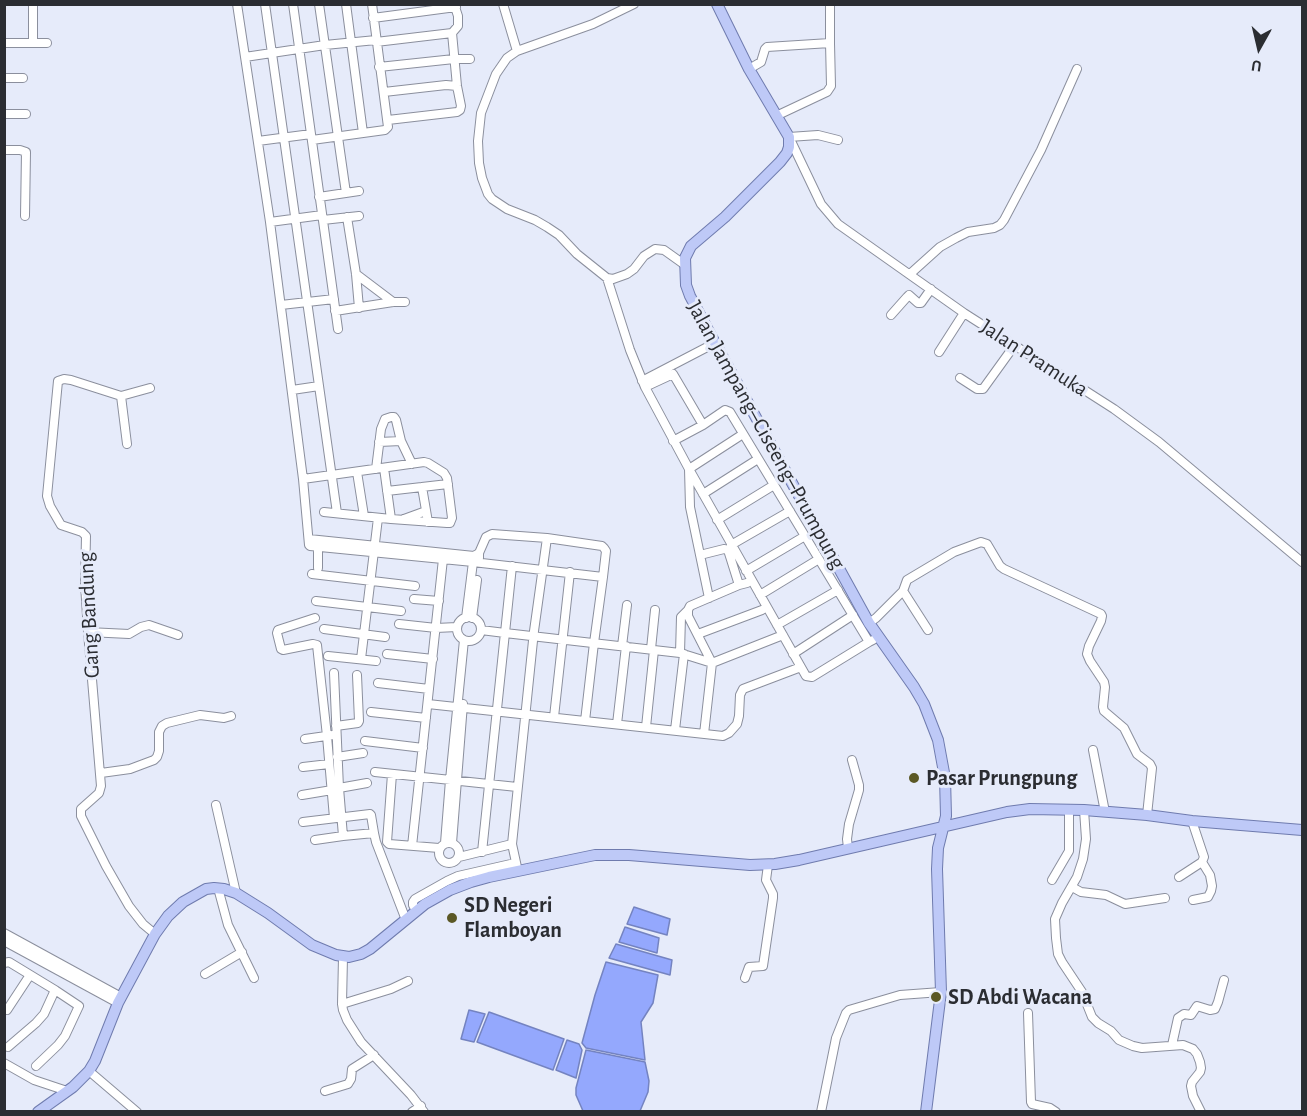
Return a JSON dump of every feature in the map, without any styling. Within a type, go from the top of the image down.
[{"type":"main road","points":[[685,265],[685,258],[691,246],[725,217],[787,153],[789,147],[789,137],[749,69],[717,4]]},
{"type":"main road","name":"Jalan Jampang–Ciseeng–Prumpung","points":[[685,265],[686,285],[690,296],[714,344],[868,623],[874,640],[914,687],[924,704],[938,740],[945,778],[946,816],[938,848],[937,869],[941,992],[926,1112]]},
{"type":"main road","points":[[38,1112],[67,1091],[89,1071],[119,1000],[155,934],[168,916],[183,902],[206,890],[218,888],[236,892],[312,945],[343,957],[355,956],[370,949],[448,886],[460,881],[489,877],[517,867],[607,854],[750,865],[768,864],[799,860],[1020,810],[1084,810],[1302,830]]},
{"type":"street","points":[[33,4],[33,43]]},
{"type":"street","points":[[237,4],[270,222],[303,479],[309,546],[477,558],[512,566],[603,577]]},
{"type":"street","points":[[265,4],[336,513]]},
{"type":"street","points":[[292,4],[338,329]]},
{"type":"street","points":[[320,4],[346,193]]},
{"type":"street","points":[[346,4],[363,133]]},
{"type":"street","points":[[258,141],[338,137],[385,130],[387,124],[384,92],[372,4]]},
{"type":"street","points":[[503,4],[517,51]]},
{"type":"street","points":[[634,4],[593,24],[517,51],[507,58],[496,74],[484,105],[478,141],[479,163],[482,178],[492,199],[507,209],[535,220],[559,235],[577,254],[607,278],[613,279],[627,274],[644,256],[655,249],[664,250],[685,265]]},
{"type":"street","points":[[776,116],[827,92],[831,86],[830,4]]},
{"type":"street","points":[[244,57],[325,45],[452,33],[458,26],[455,6],[373,18]]},
{"type":"street","points":[[387,124],[457,112],[461,106],[452,33]]},
{"type":"street","points":[[4,43],[46,43]]},
{"type":"street","points":[[749,69],[761,62],[767,47],[830,43]]},
{"type":"street","points":[[380,67],[470,59]]},
{"type":"street","points":[[910,274],[940,247],[956,238],[968,232],[985,231],[1000,225],[1041,150],[1077,69]]},
{"type":"street","points":[[4,78],[23,78]]},
{"type":"street","points":[[384,92],[446,85],[457,86]]},
{"type":"street","points":[[4,114],[26,114]]},
{"type":"street","points":[[789,137],[818,135],[838,140]]},
{"type":"street","name":"Jalan Pramuka","points":[[789,137],[821,204],[838,224],[964,313],[1114,410],[1159,442],[1302,562]]},
{"type":"street","points":[[4,150],[26,152],[25,216]]},
{"type":"street","points":[[319,197],[359,191]]},
{"type":"street","points":[[270,222],[359,216]]},
{"type":"street","points":[[347,217],[359,308]]},
{"type":"street","points":[[356,274],[393,302]]},
{"type":"street","points":[[607,278],[643,384],[673,441],[688,469],[806,676],[812,677],[874,640],[853,615],[837,590],[730,412],[725,410],[673,441]]},
{"type":"street","points":[[891,315],[909,295],[921,303],[932,289]]},
{"type":"street","points":[[280,305],[334,298]]},
{"type":"street","points":[[335,311],[405,302]]},
{"type":"street","points":[[939,352],[964,313]]},
{"type":"street","points":[[643,384],[714,344]]},
{"type":"street","points":[[960,378],[977,389],[983,389],[1014,346]]},
{"type":"street","points":[[643,384],[674,374],[703,425]]},
{"type":"street","name":"Gang Bandung","points":[[121,396],[71,380],[60,380],[56,383],[48,499],[61,525],[82,532],[86,536],[85,584],[101,790],[81,809],[81,816],[129,906],[143,924],[155,934]]},
{"type":"street","points":[[292,390],[319,386]]},
{"type":"street","points":[[127,444],[121,396],[150,388]]},
{"type":"street","points":[[391,519],[387,490],[380,468],[379,442],[385,419],[394,417],[396,420],[401,441],[412,464]]},
{"type":"street","points":[[688,469],[743,434]]},
{"type":"street","points":[[379,442],[401,441]]},
{"type":"street","points":[[703,494],[758,459]]},
{"type":"street","points":[[303,479],[428,463],[444,473],[448,484],[452,521],[428,522],[324,512]]},
{"type":"street","points":[[688,469],[690,507],[709,598]]},
{"type":"street","points":[[357,472],[364,516]]},
{"type":"street","points":[[387,490],[448,484]]},
{"type":"street","points":[[717,520],[774,485]]},
{"type":"street","points":[[422,487],[428,522]]},
{"type":"street","points":[[401,520],[426,511]]},
{"type":"street","points":[[731,544],[789,511]]},
{"type":"street","points":[[361,659],[378,518]]},
{"type":"street","points":[[469,618],[477,558],[486,537],[492,534],[547,538],[602,546],[606,551],[585,721]]},
{"type":"street","points":[[746,571],[805,536]]},
{"type":"street","points":[[517,867],[512,844],[517,787],[547,538]]},
{"type":"street","points":[[309,539],[443,559],[477,558]]},
{"type":"street","points":[[868,623],[903,591],[907,580],[954,552],[984,542],[1004,569],[1101,614],[1101,621],[1087,654],[1104,682],[1104,711],[1124,728],[1137,754],[1152,768],[1147,815]]},
{"type":"street","points":[[318,547],[315,571],[415,586]]},
{"type":"street","points":[[675,730],[682,653],[681,617],[690,606],[743,584],[728,550],[700,555]]},
{"type":"street","points":[[412,846],[443,559]]},
{"type":"street","points":[[760,595],[819,559]]},
{"type":"street","points":[[482,852],[512,566]]},
{"type":"street","points":[[554,717],[570,572]]},
{"type":"street","points":[[777,625],[837,590]]},
{"type":"street","points":[[903,591],[928,630]]},
{"type":"street","points":[[414,599],[439,601]]},
{"type":"street","points":[[316,601],[401,611]]},
{"type":"street","points":[[617,724],[627,605]]},
{"type":"street","points":[[646,727],[655,610]]},
{"type":"street","points":[[688,610],[688,616],[711,663],[704,734]]},
{"type":"street","points":[[698,634],[762,610]]},
{"type":"street","points":[[793,654],[853,615]]},
{"type":"street","points":[[315,618],[278,630],[277,633],[283,650],[317,645],[337,757],[335,789],[337,817],[343,836]]},
{"type":"street","points":[[466,640],[458,632],[459,623],[469,618],[477,621],[481,630]]},
{"type":"street","points":[[399,624],[436,628],[458,627]]},
{"type":"street","points":[[88,632],[129,634],[149,625],[178,635]]},
{"type":"street","points":[[324,629],[385,637]]},
{"type":"street","points":[[481,630],[682,653],[711,663],[783,635]]},
{"type":"street","points":[[466,640],[477,638],[481,630]]},
{"type":"street","points":[[448,886],[443,862],[438,856],[446,845],[466,640]]},
{"type":"street","points":[[387,654],[433,659]]},
{"type":"street","points":[[328,656],[376,661]]},
{"type":"street","points":[[428,704],[723,736],[729,733],[738,720],[740,695],[743,689],[801,667]]},
{"type":"street","points":[[334,673],[333,732],[329,764],[335,789]]},
{"type":"street","points":[[305,739],[358,723],[357,675]]},
{"type":"street","points":[[378,683],[429,689]]},
{"type":"street","points":[[371,712],[426,718]]},
{"type":"street","points":[[101,773],[130,770],[154,760],[159,751],[159,732],[167,723],[200,715],[224,718],[231,716]]},
{"type":"street","points":[[365,741],[423,748]]},
{"type":"street","points":[[1093,750],[1104,812]]},
{"type":"street","points":[[337,757],[363,753]]},
{"type":"street","points":[[848,848],[849,824],[860,790],[852,760]]},
{"type":"street","points":[[303,767],[329,764]]},
{"type":"street","points":[[375,772],[517,787]]},
{"type":"street","points":[[392,774],[387,842],[412,846],[446,845],[458,849],[460,881]]},
{"type":"street","points":[[302,795],[367,783]]},
{"type":"street","points":[[216,805],[236,892]]},
{"type":"street","points":[[1052,880],[1069,851],[1069,809]]},
{"type":"street","points":[[1084,810],[1086,839],[1083,859],[1077,877],[1055,919],[1057,947],[1062,962],[1082,992],[1092,1017],[1119,1040],[1125,1044],[1142,1048],[1184,1045],[1197,1054],[1201,1068],[1191,1086],[1201,1112]]},
{"type":"street","points":[[303,822],[372,815],[376,842],[406,920]]},
{"type":"street","points":[[1179,877],[1202,862],[1204,857],[1192,821]]},
{"type":"street","points":[[315,840],[374,833]]},
{"type":"street","points":[[443,862],[449,864],[457,859],[512,844]]},
{"type":"street","points":[[1193,900],[1208,897],[1211,891],[1210,875],[1202,862]]},
{"type":"street","points":[[745,978],[749,968],[763,965],[773,898],[766,880],[768,864]]},
{"type":"street","points":[[1072,887],[1081,892],[1106,895],[1125,904],[1165,898]]},
{"type":"street","points":[[218,888],[228,925],[255,978]]},
{"type":"street","points":[[4,933],[119,1000]]},
{"type":"street","points":[[4,941],[119,1000]]},
{"type":"street","points":[[205,974],[242,952]]},
{"type":"street","points":[[343,957],[342,1004],[347,1020],[361,1042],[422,1109],[412,1112]]},
{"type":"street","points":[[4,963],[9,962],[77,1004],[78,1008],[71,1026],[58,1046],[36,1066]]},
{"type":"street","points":[[7,1010],[30,975]]},
{"type":"street","points":[[1172,1045],[1178,1018],[1184,1014],[1191,1015],[1197,1006],[1210,1010],[1215,1009],[1224,980]]},
{"type":"street","points":[[342,1004],[391,989],[408,981]]},
{"type":"street","points":[[9,1047],[44,1014],[55,990]]},
{"type":"street","points":[[821,1112],[836,1038],[849,1010],[900,995],[941,992]]},
{"type":"street","points":[[1028,1013],[1030,1102],[1056,1112]]},
{"type":"street","points":[[326,1091],[348,1084],[352,1069],[374,1055]]},
{"type":"street","points":[[4,1063],[34,1080],[67,1091]]},
{"type":"street","points":[[89,1071],[136,1112]]},
{"type":"water","points":[[634,907],[670,919],[667,935],[627,924]]},
{"type":"water","points":[[625,927],[659,938],[657,953],[619,942]]},
{"type":"water","points":[[616,944],[672,960],[670,975],[609,958]]},
{"type":"water","points":[[606,962],[658,975],[653,1003],[641,1022],[645,1060],[586,1048],[582,1043]]},
{"type":"water","points":[[469,1010],[485,1014],[474,1042],[461,1039]]},
{"type":"water","points":[[489,1012],[564,1039],[553,1070],[477,1042]]},
{"type":"water","points":[[567,1040],[579,1044],[582,1050],[576,1078],[556,1070]]},
{"type":"water","points":[[586,1050],[645,1062],[649,1081],[648,1092],[640,1111],[583,1111],[576,1095],[576,1088]]},
{"type":"place","name":"Pasar Prungpung","points":[[914,778]]},
{"type":"place","name":"SD Negeri Flamboyan","points":[[452,918]]},
{"type":"place","name":"SD Abdi Wacana","points":[[936,997]]}]
